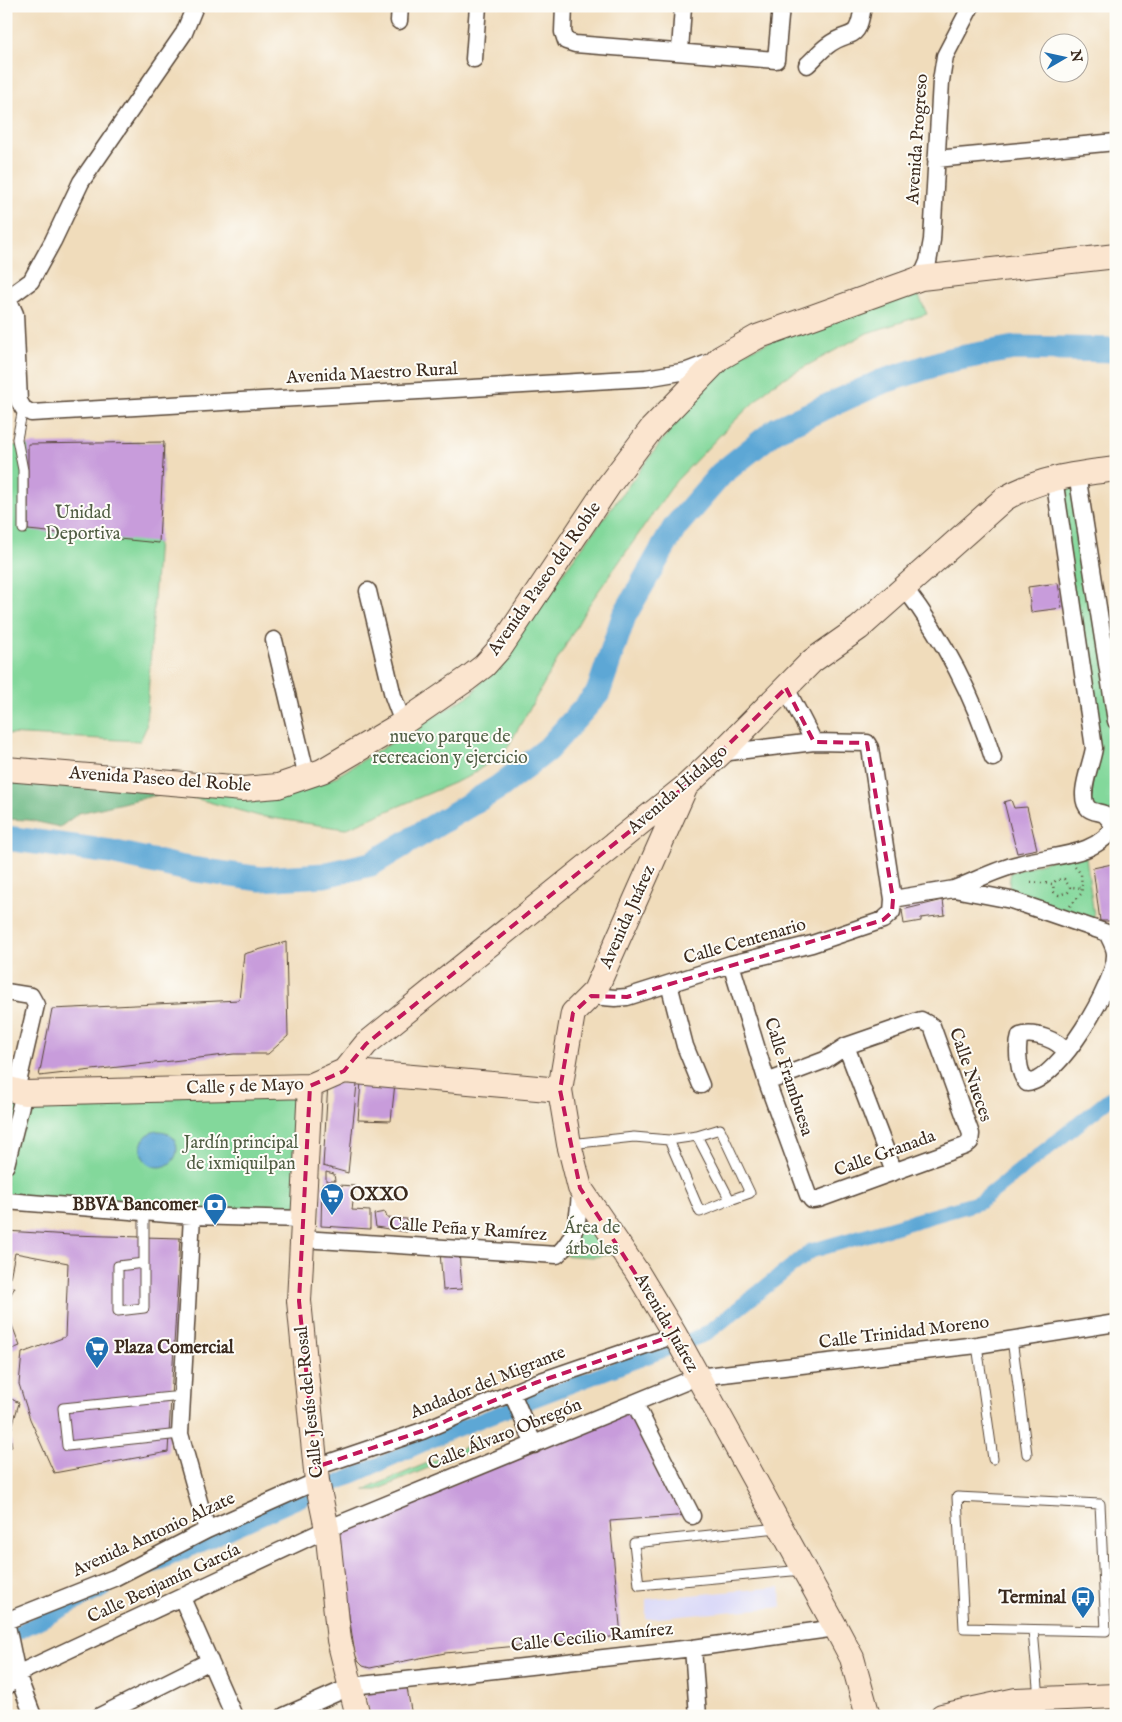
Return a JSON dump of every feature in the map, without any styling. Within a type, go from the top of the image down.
[{"type":"street","points":[[23,408],[19,401],[15,314],[8,296],[31,281],[53,241],[81,182],[184,33],[196,6]]},
{"type":"street","points":[[474,59],[478,6]]},
{"type":"street","points":[[564,6],[563,32],[566,41],[575,44],[776,60],[781,6]]},
{"type":"street","points":[[680,51],[683,6]]},
{"type":"street","points":[[807,65],[828,44],[854,33],[860,27],[863,6]]},
{"type":"street","name":"Avenida Progreso","points":[[921,278],[928,262],[932,240],[941,81],[945,56],[971,6]]},
{"type":"street","points":[[936,159],[1116,142]]},
{"type":"street","name":"Avenida Paseo del Roble","points":[[6,769],[243,789],[278,786],[322,771],[403,723],[484,666],[501,647],[609,485],[652,428],[720,358],[757,337],[921,278],[1116,256]]},
{"type":"street","name":"Avenida Maestro Rural","points":[[23,408],[31,413],[646,378],[687,372],[720,358]]},
{"type":"street","name":"Avenida Hidalgo","points":[[344,1071],[366,1044],[686,786],[721,754],[812,661],[859,628],[1004,499],[1021,489],[1066,476],[1116,469]]},
{"type":"street","points":[[1066,476],[1110,648],[1116,720]]},
{"type":"street","points":[[721,754],[814,742],[868,743],[893,899],[954,889],[1018,864],[1090,849],[1106,838],[1115,825],[1103,814],[1090,810],[1084,802],[1083,792],[1092,762],[1093,740],[1066,476]]},
{"type":"street","points":[[904,587],[924,614],[952,660],[984,730],[993,758]]},
{"type":"street","points":[[368,591],[393,696],[403,723]]},
{"type":"street","points":[[274,640],[307,776]]},
{"type":"street","points":[[786,688],[814,742]]},
{"type":"street","name":"Avenida Juárez","points":[[686,786],[591,996],[581,1003],[573,1014],[560,1090],[569,1144],[580,1188],[637,1272],[677,1338],[852,1658],[868,1716]]},
{"type":"street","points":[[954,889],[1011,900],[1112,936],[1116,952],[1113,968],[1088,1023],[1066,1052],[1036,1082],[1026,1083],[1022,1078],[1018,1042],[1020,1036],[1026,1034],[1055,1041],[1066,1052]]},
{"type":"street","name":"Calle Centenario","points":[[591,996],[615,998],[669,984],[731,964],[812,944],[883,920],[892,912],[893,899]]},
{"type":"street","name":"Calle Frambuesa","points":[[731,964],[768,1082],[808,1195],[812,1200]]},
{"type":"street","points":[[669,984],[685,1046],[701,1085]]},
{"type":"street","points":[[6,992],[31,996],[35,1000],[36,1006],[16,1091],[6,1165]]},
{"type":"street","name":"Calle Nueces","points":[[846,1046],[921,1020],[928,1022],[932,1026],[967,1125],[970,1142]]},
{"type":"street","points":[[768,1082],[825,1060],[846,1046],[894,1172]]},
{"type":"street","name":"Calle 5 de Mayo","points":[[16,1091],[310,1086],[344,1071],[560,1090]]},
{"type":"street","name":"Calle Jesús del Rosal","points":[[310,1086],[299,1300],[317,1479],[326,1525],[339,1640],[358,1716]]},
{"type":"street","name":"Calle Granada","points":[[812,1200],[965,1146],[970,1142]]},
{"type":"street","name":"Calle Peña y Ramírez","points":[[6,1201],[192,1216],[557,1256],[569,1245],[579,1218],[580,1188]]},
{"type":"street","points":[[192,1216],[180,1434],[207,1530]]},
{"type":"street","name":"Calle Trinidad Moreno","points":[[695,1374],[977,1345],[1116,1323]]},
{"type":"street","name":"Andador del Migrante","points":[[317,1479],[422,1431],[514,1398],[534,1383],[677,1338]]},
{"type":"street","name":"Calle Álvaro Obregón","points":[[326,1525],[532,1439],[635,1404],[695,1374]]},
{"type":"street","points":[[514,1398],[532,1439]]},
{"type":"street","points":[[635,1404],[692,1516]]},
{"type":"street","name":"Avenida Antonio Alzate","points":[[7,1623],[114,1578],[207,1530],[317,1479]]},
{"type":"street","name":"Calle Benjamín García","points":[[13,1675],[182,1598],[326,1525]]},
{"type":"street","points":[[182,1598],[234,1716]]},
{"type":"street","points":[[7,1623],[13,1675],[33,1716]]},
{"type":"street","name":"Calle Cecilio Ramírez","points":[[284,1716],[352,1686],[693,1648],[836,1628]]},
{"type":"street","points":[[693,1648],[698,1716]]},
{"type":"street","points":[[100,1716],[210,1661]]},
{"type":"street","points":[[942,1716],[1000,1702],[1039,1698],[1116,1696]]},
{"type":"lane","points":[[23,408],[17,426],[17,439],[23,470],[23,529]]},
{"type":"lane","points":[[569,1144],[634,1137],[670,1140],[697,1136],[720,1129],[750,1193],[700,1212],[670,1140]]},
{"type":"lane","points":[[697,1136],[730,1200]]},
{"type":"lane","points":[[144,1212],[144,1263],[144,1308],[118,1310],[118,1266],[144,1263]]},
{"type":"lane","points":[[1012,1339],[1027,1454]]},
{"type":"lane","points":[[977,1345],[993,1459]]},
{"type":"lane","points":[[180,1434],[67,1446],[63,1408],[182,1396]]},
{"type":"lane","points":[[957,1497],[1100,1504],[1106,1632],[1033,1630],[964,1628],[957,1497]]},
{"type":"lane","points":[[781,1528],[634,1543],[639,1585],[804,1570]]},
{"type":"lane","points":[[1033,1630],[1039,1698]]},
{"type":"path","points":[[1070,906],[1081,894],[1082,888],[1080,874],[1074,866]]},
{"type":"path","points":[[1053,884],[1056,880],[1064,879],[1070,887],[1082,888]]},
{"type":"path","points":[[1031,882],[1053,884]]},
{"type":"path","points":[[1053,884],[1054,892],[1059,896],[1068,892],[1070,887]]},
{"type":"highlighted area","points":[[786,688],[814,742],[867,743],[893,899],[892,912],[883,920],[627,997],[591,996],[573,1013],[560,1090],[580,1188],[675,1335],[535,1383],[422,1431],[316,1467],[299,1301],[310,1086],[344,1071],[366,1044],[686,786]]},
{"type":"shaded area","points":[[780,1587],[782,1607],[646,1619],[646,1599]]},
{"type":"green space","name":"nuevo parque de recreacion y ejercicio","points":[[913,283],[927,314],[867,333],[773,384],[676,481],[588,606],[506,750],[470,776],[345,829],[259,816],[180,794],[244,793],[332,779],[473,693],[721,362]]},
{"type":"green space","name":"Unidad Deportiva","points":[[164,442],[146,728],[140,741],[6,734],[6,446]]},
{"type":"green space","points":[[1077,474],[1116,721],[1116,824],[1090,810],[1092,762],[1054,478]]},
{"type":"green space","points":[[6,769],[89,779],[157,795],[79,813],[60,827],[29,820],[6,819]]},
{"type":"green space","points":[[1085,850],[1096,930],[1012,894],[1009,883],[1011,872]]},
{"type":"green space","name":"Jardín principal de ixmiquilpan","points":[[310,1086],[303,1219],[6,1201],[6,1089]]},
{"type":"green space","name":"Área de árboles","points":[[580,1188],[624,1253],[594,1257],[557,1255]]},
{"type":"green space","points":[[510,1428],[511,1432],[377,1490],[364,1490]]},
{"type":"water","points":[[159,1131],[166,1132],[172,1136],[176,1142],[176,1156],[172,1162],[166,1166],[159,1167],[152,1166],[146,1162],[142,1156],[141,1149],[142,1142],[146,1136],[152,1132]]},
{"type":"building","points":[[164,442],[159,543],[28,530],[28,444]]},
{"type":"building","points":[[1058,583],[1062,608],[1031,612],[1028,587]]},
{"type":"building","points":[[1011,800],[1014,808],[1027,807],[1037,849],[1017,853],[1004,802]]},
{"type":"building","points":[[1112,864],[1116,885],[1116,921],[1100,921],[1093,868]]},
{"type":"building","points":[[943,900],[945,915],[921,918],[921,921],[904,924],[902,910]]},
{"type":"building","points":[[286,942],[288,1036],[268,1054],[234,1054],[39,1076],[52,1009],[239,1000],[244,954]]},
{"type":"building","points":[[361,1081],[395,1083],[391,1121],[358,1120]]},
{"type":"building","points":[[328,1083],[357,1084],[348,1173],[323,1166]]},
{"type":"building","points":[[326,1172],[334,1174],[335,1181],[326,1181]]},
{"type":"building","points":[[322,1184],[355,1186],[352,1210],[370,1211],[370,1229],[321,1226]]},
{"type":"building","points":[[385,1212],[387,1218],[407,1219],[407,1232],[376,1227],[374,1214]]},
{"type":"building","name":"Plaza Comercial","points":[[6,1231],[180,1238],[168,1452],[54,1473],[30,1419],[19,1384],[22,1353],[65,1337],[68,1263],[15,1253],[8,1288],[15,1287],[6,1303]]},
{"type":"building","points":[[459,1251],[462,1289],[443,1290],[440,1252]]},
{"type":"building","points":[[6,1310],[20,1346],[7,1351],[6,1350]]},
{"type":"building","points":[[6,1396],[19,1403],[10,1434],[12,1447],[6,1449]]},
{"type":"building","points":[[632,1409],[689,1515],[610,1521],[621,1636],[445,1653],[370,1668],[363,1666],[359,1662],[355,1655],[337,1536],[340,1532]]},
{"type":"building","points":[[407,1688],[412,1716],[370,1716],[365,1693]]},
{"type":"waterway","points":[[6,838],[111,852],[183,868],[261,879],[324,875],[371,864],[499,787],[548,749],[598,693],[624,616],[675,527],[721,474],[777,429],[881,382],[949,360],[1014,348],[1116,350]]},
{"type":"waterway","points":[[151,1567],[455,1430],[706,1334],[811,1251],[980,1202],[1116,1094]]},
{"type":"waterway","points":[[6,1638],[105,1589]]},
{"type":"place","name":"OXXO","points":[[332,1216]]},
{"type":"place","name":"BBVA Bancomer","points":[[215,1226]]},
{"type":"place","name":"Plaza Comercial","points":[[97,1369]]},
{"type":"place","name":"Terminal","points":[[1083,1619]]}]
